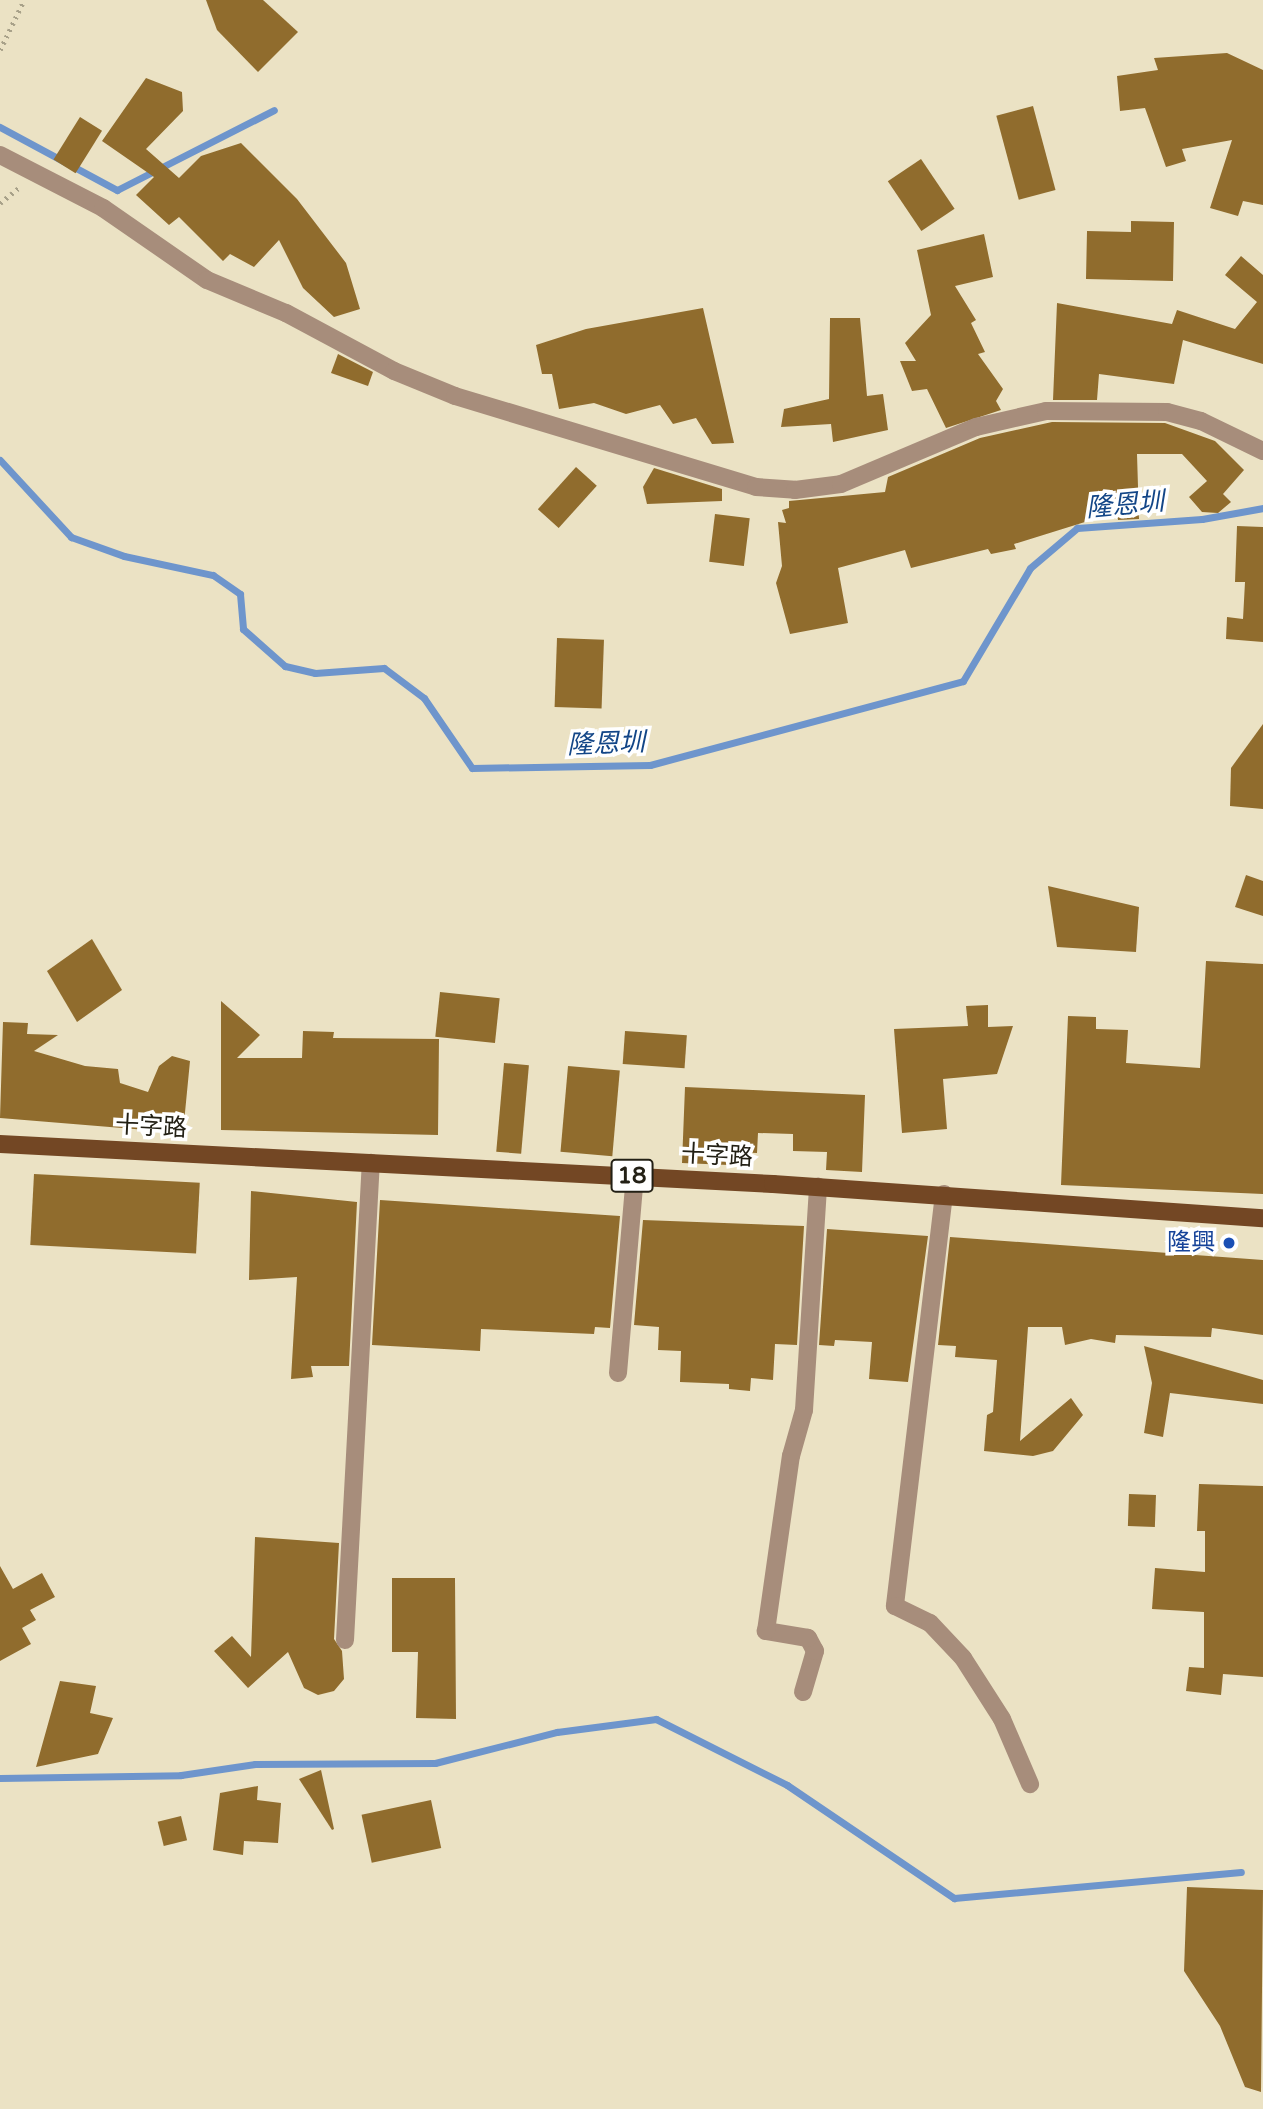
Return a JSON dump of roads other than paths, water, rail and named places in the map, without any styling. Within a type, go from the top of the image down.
[{"type":"main road","name":"十字路","points":[[0,1144],[818,1186],[1263,1218]]},
{"type":"street","points":[[0,155],[35,177],[103,208],[216,284],[286,313],[414,380],[756,487],[795,490],[841,484],[976,427],[1046,411],[1167,412],[1202,421],[1263,451]]},
{"type":"street","points":[[345,1640],[371,1163]]},
{"type":"street","points":[[618,1373],[635,1176]]},
{"type":"street","points":[[803,1692],[816,1651],[807,1638],[766,1631],[791,1456],[804,1410],[818,1186]]},
{"type":"street","points":[[944,1194],[895,1606],[930,1623],[963,1658],[1002,1719],[1030,1784]]},
{"type":"waterway","points":[[0,127],[117,190],[274,110]]},
{"type":"waterway","name":"隆恩圳","points":[[0,460],[71,537],[124,556],[213,575],[240,594],[243,629],[285,666],[315,673],[384,668],[424,698],[472,768],[650,765],[963,681],[1030,568],[1077,528],[1202,519],[1263,508]]},
{"type":"waterway","points":[[0,1778],[181,1775],[255,1764],[435,1763],[557,1732],[656,1719],[787,1785],[954,1898],[1241,1872]]},
{"type":"place","name":"隆興","points":[[1229,1243]]}]
